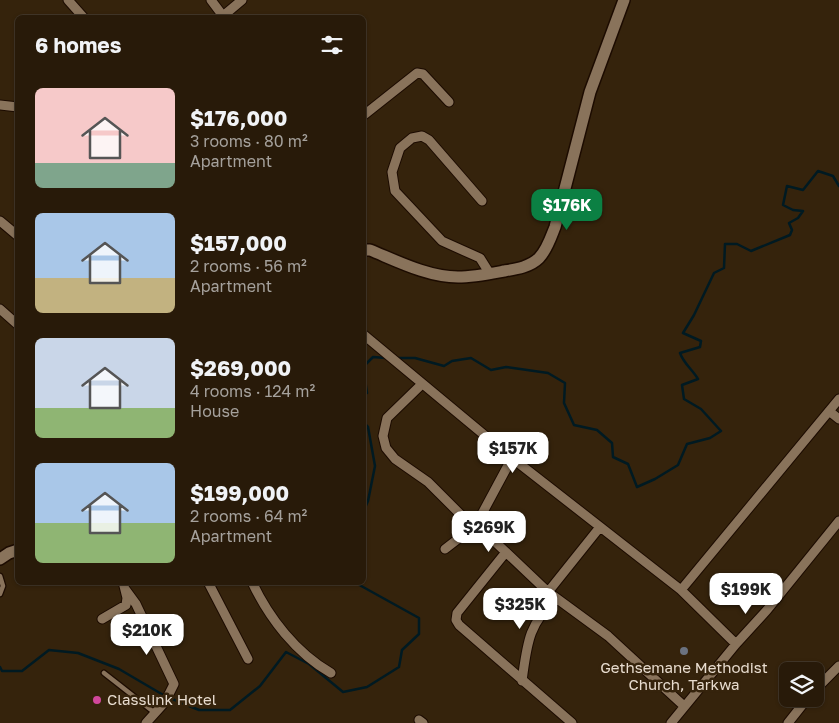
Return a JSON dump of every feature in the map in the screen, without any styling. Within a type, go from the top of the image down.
[{"type":"street","points":[[68,0],[81,15]]},
{"type":"street","points":[[211,0],[221,15]]},
{"type":"street","points":[[224,15],[242,0]]},
{"type":"street","points":[[366,250],[421,270],[456,278],[490,274],[529,265],[540,258],[555,227],[590,92],[624,0]]},
{"type":"street","points":[[366,113],[417,73],[423,74],[449,102]]},
{"type":"street","points":[[0,105],[15,107]]},
{"type":"street","points":[[482,201],[429,140],[422,136],[412,138],[400,148],[392,172],[395,191],[442,241],[480,258],[490,274]]},
{"type":"street","points":[[0,222],[15,234]]},
{"type":"street","points":[[0,309],[15,322]]},
{"type":"street","points":[[366,338],[512,458],[680,590],[736,644]]},
{"type":"street","points":[[422,384],[387,418],[383,436],[386,448],[394,459],[428,482],[461,515],[476,525],[548,592],[608,636],[684,706]]},
{"type":"street","points":[[680,590],[839,398]]},
{"type":"street","points":[[829,411],[839,419]]},
{"type":"street","points":[[445,549],[476,525],[512,458]]},
{"type":"street","points":[[671,723],[736,644],[767,610],[839,521]]},
{"type":"street","points":[[548,592],[600,527]]},
{"type":"street","points":[[0,559],[15,552]]},
{"type":"street","points":[[506,552],[458,613],[456,620],[459,625],[568,722]]},
{"type":"street","points":[[210,585],[248,659]]},
{"type":"street","points":[[254,585],[289,640],[317,665],[331,673]]},
{"type":"street","points":[[102,620],[126,605],[127,598],[124,586]]},
{"type":"street","points":[[124,586],[136,604],[174,684],[165,702],[146,723]]},
{"type":"street","points":[[522,681],[528,644],[534,626],[548,606],[556,599]]},
{"type":"street","points":[[824,681],[839,666]]},
{"type":"street","points":[[788,723],[801,707]]},
{"type":"lane","points":[[0,576],[4,586],[0,594]]},
{"type":"lane","points":[[104,673],[155,713]]},
{"type":"waterway","points":[[397,358],[415,358],[444,366],[452,361],[471,358],[491,370],[506,367],[548,373],[565,383],[564,403],[574,425],[597,430],[612,443],[613,457],[628,464],[637,487],[678,465],[687,444],[710,438],[721,431],[701,409],[684,399],[682,385],[698,379],[680,353],[700,347],[701,341],[683,333],[694,315],[714,273],[724,268],[725,244],[737,244],[751,251],[790,235],[792,230],[789,223],[798,218],[803,211],[793,210],[783,205],[787,186],[803,190],[818,171],[833,176],[839,186]]},
{"type":"waterway","points":[[366,364],[373,357],[386,358]]},
{"type":"waterway","points":[[366,386],[366,394]]},
{"type":"waterway","points":[[366,425],[368,427],[375,466],[366,506]]},
{"type":"waterway","points":[[170,698],[199,710],[230,710],[260,686],[286,652],[309,664],[343,692],[367,687],[399,667],[402,650],[419,634],[419,618],[359,585]]},
{"type":"waterway","points":[[0,667],[2,671],[22,671],[49,650],[78,653],[119,669],[165,696]]},
{"type":"place","name":"Gethsemane Methodist Church, Tarkwa","points":[[684,651]]},
{"type":"place","name":"Classlink Hotel","points":[[97,700]]}]
